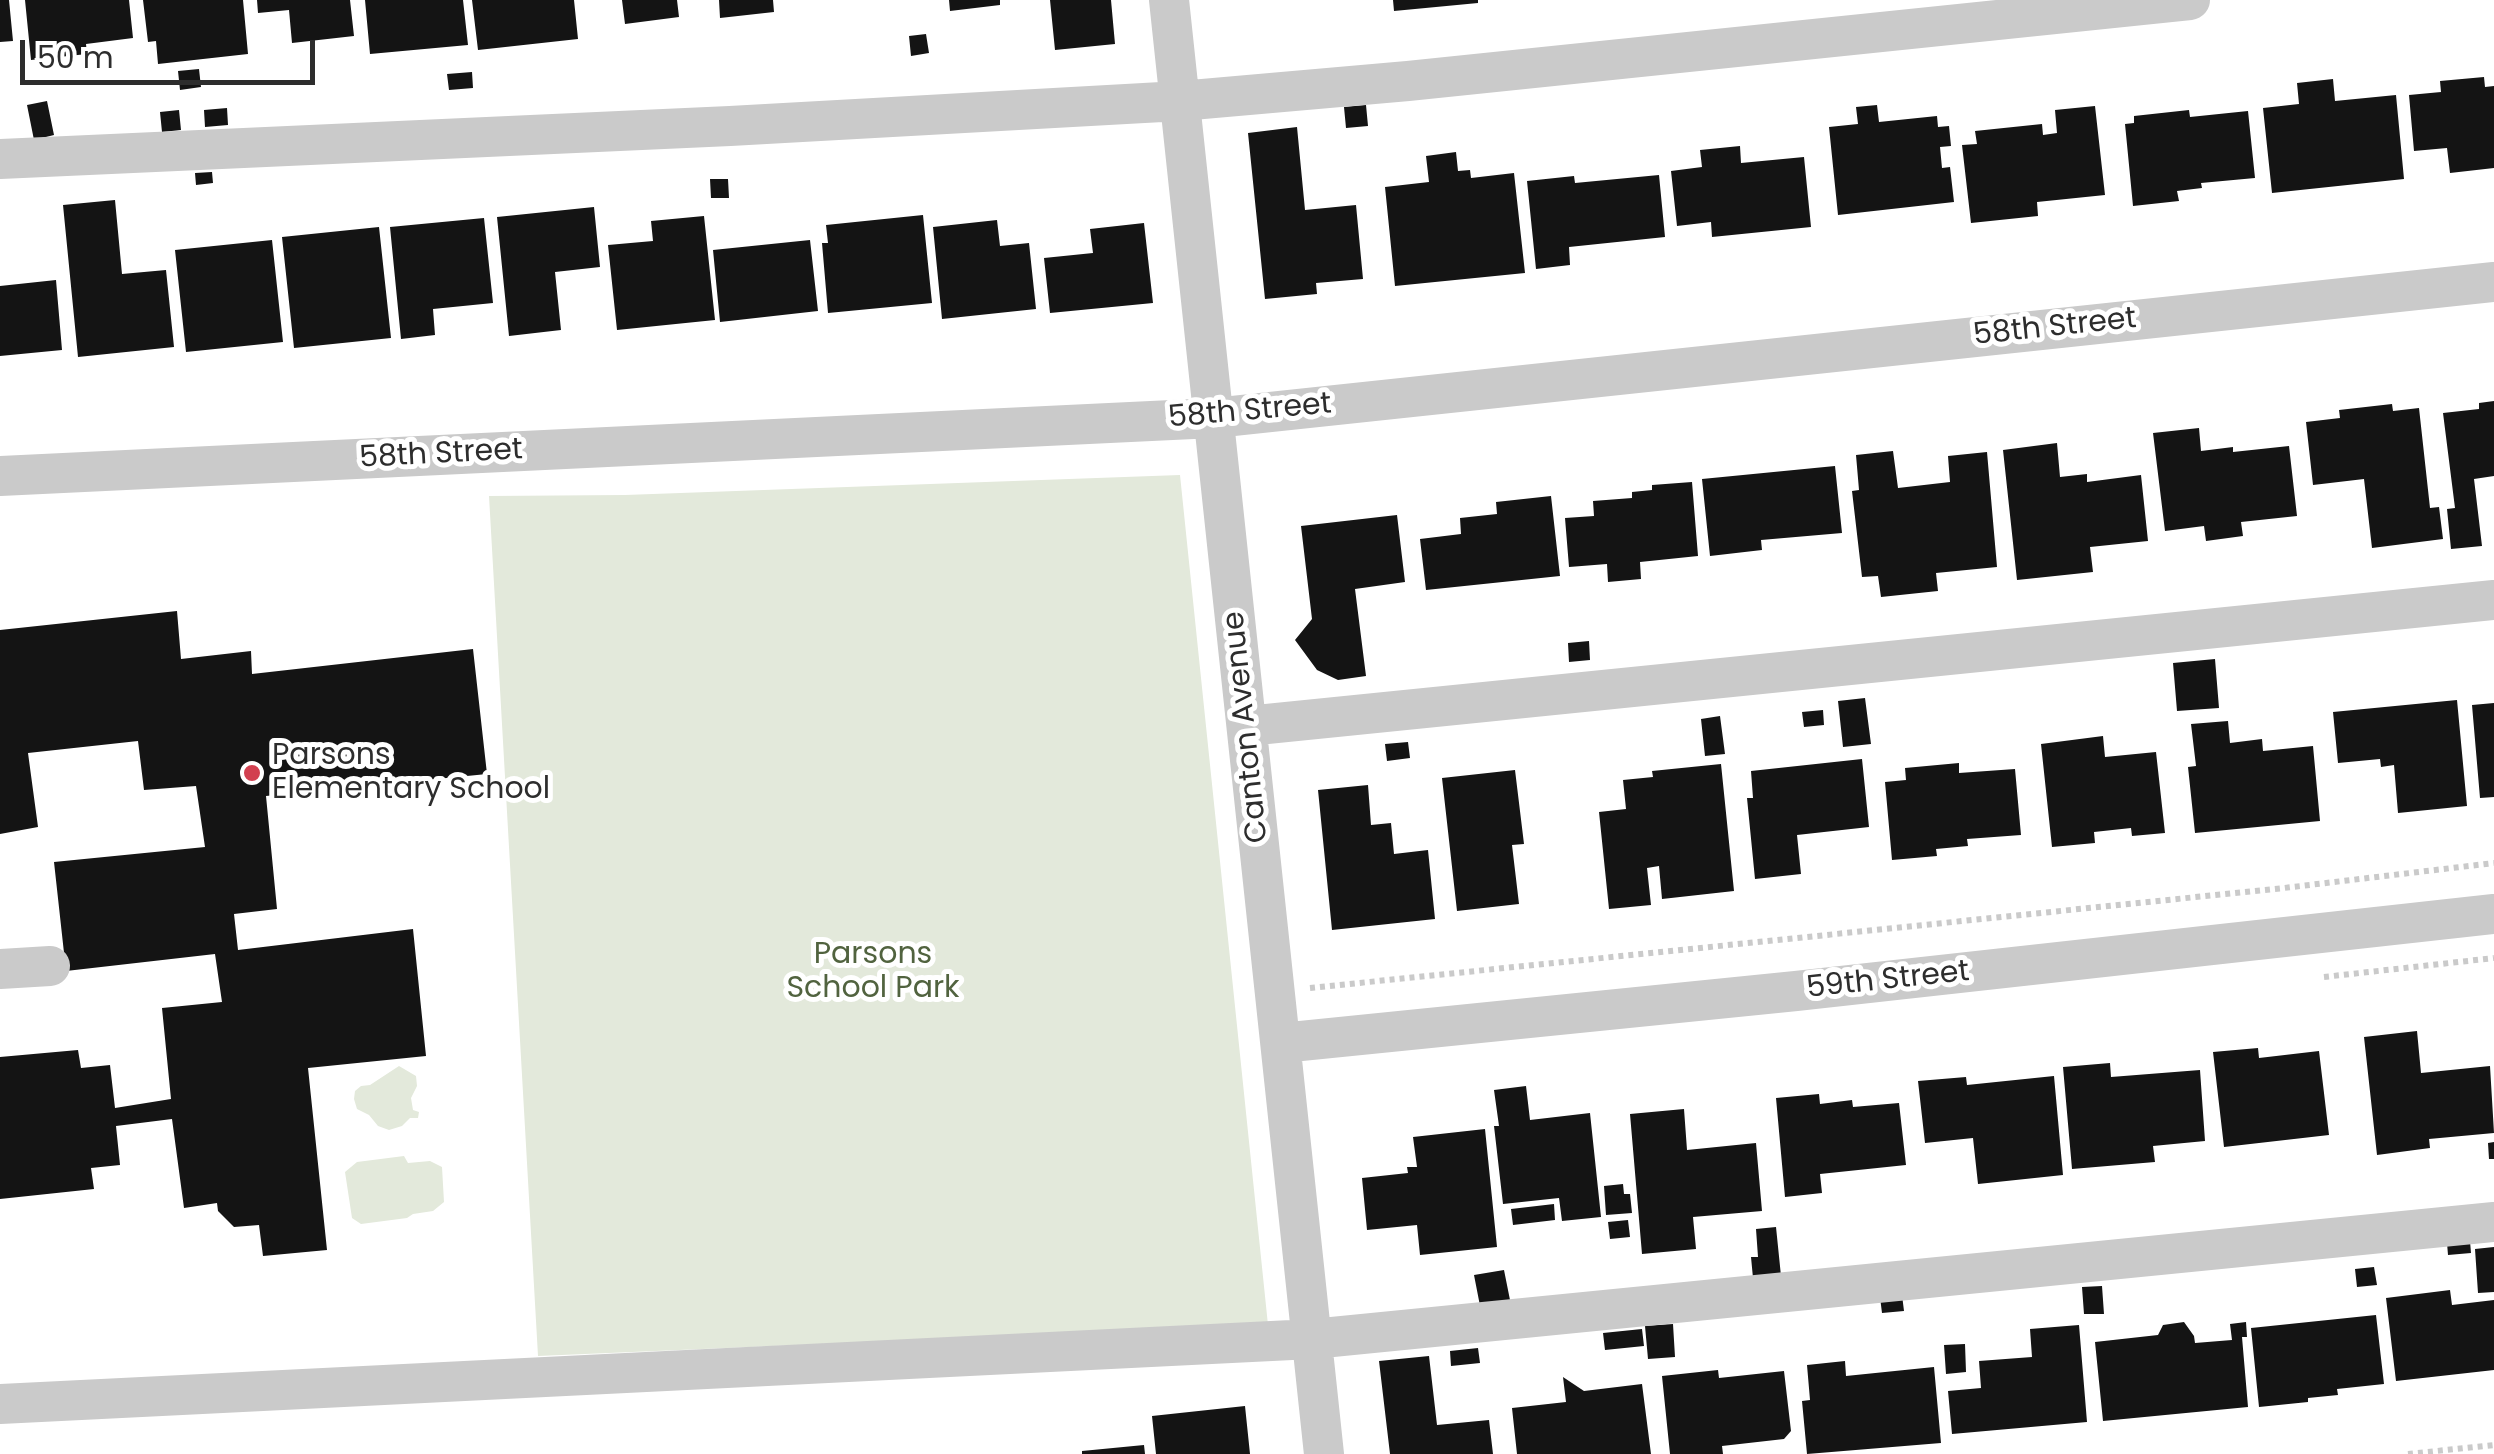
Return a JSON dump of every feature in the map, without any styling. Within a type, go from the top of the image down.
[{"type":"street","name":"Canton Avenue","points":[[1169,0],[1324,1454]]},
{"type":"street","points":[[0,160],[1180,102],[1428,80],[2190,0]]},
{"type":"street","name":"58th Street","points":[[0,476],[1214,418],[2494,282]]},
{"type":"street","points":[[1247,726],[2494,600]]},
{"type":"street","name":"59th Street","points":[[1281,1044],[2494,914]]},
{"type":"street","points":[[0,969],[50,966]]},
{"type":"street","points":[[0,1404],[1312,1339],[2494,1222]]},
{"type":"path","points":[[1276,991],[2284,888],[2494,862]]},
{"type":"path","points":[[2408,1454],[2494,1445]]},
{"type":"green space","name":"Parsons School Park","points":[[1180,475],[1268,1325],[538,1356],[489,496],[625,495]]},
{"type":"green space","points":[[399,1066],[416,1076],[417,1086],[411,1098],[413,1110],[419,1112],[418,1118],[410,1118],[389,1130],[357,1109],[355,1091]]},
{"type":"green space","points":[[404,1156],[408,1163],[430,1161],[442,1167],[444,1202],[433,1211],[407,1218],[361,1224],[352,1218],[345,1172],[357,1162]]},
{"type":"building","points":[[0,0],[9,0],[13,41],[0,42]]},
{"type":"building","points":[[25,0],[129,0],[133,38],[86,44],[87,54],[31,60]]},
{"type":"building","points":[[143,0],[243,0],[248,54],[158,64],[156,41],[148,42]]},
{"type":"building","points":[[257,0],[350,0],[354,36],[292,43],[289,10],[258,13]]},
{"type":"building","points":[[365,0],[463,0],[468,45],[370,54]]},
{"type":"building","points":[[472,0],[574,0],[578,39],[478,50]]},
{"type":"building","points":[[622,0],[677,0],[679,17],[625,24]]},
{"type":"building","points":[[719,0],[773,0],[774,12],[720,18]]},
{"type":"building","points":[[949,0],[1000,0],[1000,5],[950,11]]},
{"type":"building","points":[[1050,0],[1111,0],[1115,44],[1055,50]]},
{"type":"building","points":[[1393,0],[1478,0],[1478,3],[1394,11]]},
{"type":"building","points":[[926,34],[929,53],[911,56],[909,36]]},
{"type":"building","points":[[199,69],[201,87],[180,90],[178,71]]},
{"type":"building","points":[[472,72],[473,88],[449,90],[447,74]]},
{"type":"building","points":[[2484,77],[2485,87],[2494,86],[2494,168],[2450,173],[2447,148],[2414,151],[2409,95],[2441,92],[2440,81]]},
{"type":"building","points":[[2333,79],[2335,101],[2396,95],[2404,179],[2272,193],[2263,108],[2299,104],[2297,83]]},
{"type":"building","points":[[47,101],[54,135],[34,140],[27,105]]},
{"type":"building","points":[[1366,105],[1368,126],[1346,128],[1344,107]]},
{"type":"building","points":[[1877,105],[1879,122],[1937,116],[1938,127],[1949,126],[1951,146],[1940,147],[1942,168],[1950,167],[1954,202],[1838,215],[1829,127],[1858,124],[1856,107]]},
{"type":"building","points":[[2095,106],[2105,195],[2037,202],[2038,216],[1971,223],[1962,145],[1977,144],[1975,131],[2042,124],[2043,135],[2057,133],[2055,110]]},
{"type":"building","points":[[227,108],[228,125],[205,127],[204,110]]},
{"type":"building","points":[[179,110],[181,130],[162,132],[160,112]]},
{"type":"building","points":[[2189,110],[2190,117],[2248,111],[2255,178],[2201,183],[2202,188],[2177,191],[2179,201],[2133,206],[2125,124],[2134,123],[2134,116]]},
{"type":"building","points":[[1297,127],[1305,210],[1356,205],[1363,279],[1316,283],[1317,294],[1265,299],[1248,133]]},
{"type":"building","points":[[1740,146],[1741,163],[1804,157],[1811,227],[1712,237],[1711,222],[1677,226],[1671,171],[1702,167],[1700,150]]},
{"type":"building","points":[[1456,152],[1458,171],[1470,170],[1471,178],[1514,173],[1525,273],[1395,286],[1385,187],[1429,182],[1426,156]]},
{"type":"building","points":[[212,172],[213,183],[196,185],[195,173]]},
{"type":"building","points":[[1659,175],[1665,237],[1569,247],[1570,265],[1536,269],[1527,181],[1574,176],[1575,183]]},
{"type":"building","points":[[710,179],[728,179],[729,198],[711,198]]},
{"type":"building","points":[[115,200],[122,274],[166,270],[174,347],[78,357],[63,205]]},
{"type":"building","points":[[594,207],[600,267],[555,272],[561,330],[509,336],[497,217]]},
{"type":"building","points":[[923,215],[932,303],[828,313],[822,243],[828,243],[826,225]]},
{"type":"building","points":[[704,216],[715,320],[617,330],[608,245],[653,241],[651,221]]},
{"type":"building","points":[[484,218],[493,303],[433,309],[435,335],[401,339],[390,227]]},
{"type":"building","points":[[997,220],[1000,246],[1029,243],[1036,309],[942,319],[933,227]]},
{"type":"building","points":[[1144,223],[1153,303],[1050,313],[1044,258],[1093,253],[1090,229]]},
{"type":"building","points":[[379,227],[391,338],[294,348],[282,237]]},
{"type":"building","points":[[272,240],[283,342],[186,352],[175,250]]},
{"type":"building","points":[[810,240],[818,311],[720,322],[713,250]]},
{"type":"building","points":[[56,280],[62,350],[0,356],[0,286]]},
{"type":"building","points":[[2494,401],[2494,476],[2474,479],[2482,546],[2451,549],[2447,509],[2455,508],[2443,413],[2479,409],[2479,403]]},
{"type":"building","points":[[2392,404],[2393,411],[2419,408],[2430,508],[2439,507],[2443,539],[2372,548],[2364,479],[2313,485],[2306,422],[2340,418],[2339,410]]},
{"type":"building","points":[[2199,428],[2201,451],[2289,446],[2297,516],[2241,522],[2243,536],[2206,541],[2204,526],[2165,531],[2153,433]]},
{"type":"building","points":[[2057,443],[2060,477],[2087,474],[2087,482],[2141,475],[2148,541],[2090,547],[2093,572],[2017,580],[2003,450]]},
{"type":"building","points":[[1893,451],[1898,488],[1950,482],[1948,456],[1987,452],[1997,567],[1936,573],[1938,591],[1881,597],[1878,576],[1862,577],[1852,491],[1859,490],[1856,455]]},
{"type":"building","points":[[1835,466],[1842,533],[1761,540],[1762,550],[1710,556],[1702,479]]},
{"type":"building","points":[[1692,482],[1698,556],[1640,562],[1641,579],[1608,582],[1607,564],[1569,567],[1565,518],[1594,516],[1593,501],[1632,498],[1632,492],[1652,490],[1652,485]]},
{"type":"building","points":[[1551,496],[1560,576],[1426,590],[1420,539],[1461,534],[1460,518],[1497,514],[1496,502]]},
{"type":"building","points":[[1397,515],[1405,582],[1355,589],[1366,676],[1338,680],[1317,670],[1295,640],[1312,619],[1301,526]]},
{"type":"building","points":[[177,611],[181,659],[251,651],[252,674],[473,649],[487,774],[266,796],[277,909],[234,914],[238,950],[413,929],[426,1056],[308,1068],[327,1250],[263,1256],[259,1225],[234,1227],[218,1211],[217,1203],[184,1208],[172,1119],[116,1126],[120,1165],[91,1168],[94,1189],[0,1199],[0,1057],[78,1050],[81,1068],[110,1065],[115,1108],[171,1099],[162,1008],[222,1002],[215,954],[66,971],[54,862],[205,847],[196,786],[144,790],[138,741],[28,753],[38,827],[0,834],[0,630]]},
{"type":"building","points":[[1589,641],[1590,660],[1569,662],[1568,643]]},
{"type":"building","points":[[2215,659],[2219,708],[2177,711],[2173,663]]},
{"type":"building","points":[[1865,698],[1871,744],[1843,747],[1838,701]]},
{"type":"building","points":[[2457,700],[2467,806],[2398,813],[2394,765],[2381,767],[2380,759],[2338,763],[2333,712]]},
{"type":"building","points":[[2494,703],[2494,797],[2480,798],[2472,705]]},
{"type":"building","points":[[1823,710],[1824,725],[1804,727],[1802,712]]},
{"type":"building","points":[[1720,716],[1725,754],[1705,756],[1701,719]]},
{"type":"building","points":[[2228,721],[2230,743],[2262,739],[2263,751],[2313,746],[2320,821],[2195,833],[2188,767],[2196,766],[2191,724]]},
{"type":"building","points":[[2103,736],[2105,757],[2156,752],[2165,833],[2132,836],[2131,828],[2094,832],[2095,843],[2052,847],[2041,744]]},
{"type":"building","points":[[1408,742],[1410,758],[1387,761],[1385,744]]},
{"type":"building","points":[[1862,759],[1869,827],[1797,835],[1801,874],[1755,879],[1747,798],[1753,798],[1751,771]]},
{"type":"building","points":[[1959,763],[1959,773],[2015,769],[2021,835],[1967,839],[1968,846],[1936,849],[1937,856],[1892,860],[1885,782],[1906,780],[1905,768]]},
{"type":"building","points":[[1721,764],[1734,891],[1662,899],[1659,866],[1647,868],[1651,905],[1609,909],[1599,812],[1626,809],[1623,780],[1653,777],[1652,771]]},
{"type":"building","points":[[1515,770],[1524,844],[1512,845],[1519,904],[1457,911],[1442,778]]},
{"type":"building","points":[[1368,785],[1371,825],[1391,823],[1394,854],[1428,850],[1435,919],[1332,930],[1318,790]]},
{"type":"building","points":[[2417,1031],[2421,1073],[2490,1066],[2494,1133],[2429,1139],[2430,1148],[2377,1155],[2364,1037]]},
{"type":"building","points":[[2258,1048],[2259,1058],[2319,1051],[2329,1135],[2224,1147],[2213,1052]]},
{"type":"building","points":[[2110,1063],[2111,1077],[2200,1070],[2205,1141],[2153,1146],[2155,1162],[2072,1169],[2063,1067]]},
{"type":"building","points":[[2054,1076],[2063,1175],[1978,1184],[1973,1138],[1925,1143],[1918,1081],[1966,1077],[1967,1085]]},
{"type":"building","points":[[1526,1086],[1530,1120],[1590,1113],[1601,1217],[1562,1221],[1559,1198],[1503,1204],[1494,1090]]},
{"type":"building","points":[[1819,1094],[1820,1104],[1852,1100],[1853,1107],[1899,1103],[1906,1165],[1820,1174],[1822,1193],[1785,1197],[1776,1098]]},
{"type":"building","points":[[1684,1109],[1687,1150],[1756,1143],[1762,1211],[1693,1217],[1696,1249],[1642,1254],[1630,1114]]},
{"type":"building","points":[[1485,1129],[1497,1247],[1420,1255],[1417,1225],[1367,1230],[1362,1178],[1408,1173],[1407,1167],[1417,1167],[1413,1137]]},
{"type":"building","points":[[2494,1142],[2494,1159],[2489,1159],[2488,1143]]},
{"type":"building","points":[[1623,1184],[1624,1194],[1630,1194],[1632,1213],[1606,1215],[1604,1186]]},
{"type":"building","points":[[1554,1204],[1555,1220],[1513,1225],[1511,1209]]},
{"type":"building","points":[[1628,1220],[1630,1237],[1610,1239],[1608,1222]]},
{"type":"building","points":[[1776,1227],[1781,1276],[1753,1278],[1751,1257],[1758,1257],[1756,1229]]},
{"type":"building","points":[[2470,1241],[2471,1253],[2448,1255],[2447,1243]]},
{"type":"building","points":[[2494,1247],[2494,1292],[2478,1293],[2475,1249]]},
{"type":"building","points":[[2374,1267],[2377,1285],[2357,1287],[2355,1269]]},
{"type":"building","points":[[1504,1270],[1511,1305],[1481,1311],[1474,1275]]},
{"type":"building","points":[[2102,1286],[2104,1314],[2084,1314],[2082,1287]]},
{"type":"building","points":[[2450,1290],[2452,1305],[2494,1300],[2494,1370],[2396,1381],[2386,1298]]},
{"type":"building","points":[[1902,1295],[1904,1311],[1882,1313],[1880,1297]]},
{"type":"building","points":[[2376,1315],[2384,1384],[2337,1389],[2338,1395],[2308,1398],[2308,1402],[2259,1407],[2251,1328]]},
{"type":"building","points":[[2184,1322],[2195,1343],[2232,1340],[2230,1324],[2246,1322],[2247,1337],[2242,1337],[2248,1407],[2103,1421],[2095,1342],[2158,1335],[2163,1325]]},
{"type":"building","points":[[1673,1324],[1675,1357],[1648,1359],[1645,1326]]},
{"type":"building","points":[[2079,1325],[2087,1422],[1952,1434],[1948,1391],[1981,1388],[1979,1361],[2032,1357],[2030,1329]]},
{"type":"building","points":[[1642,1329],[1644,1346],[1605,1350],[1603,1333]]},
{"type":"building","points":[[1965,1344],[1966,1372],[1946,1374],[1944,1345]]},
{"type":"building","points":[[1478,1348],[1480,1363],[1451,1366],[1450,1351]]},
{"type":"building","points":[[1429,1356],[1437,1425],[1489,1420],[1493,1454],[1390,1454],[1379,1361]]},
{"type":"building","points":[[1845,1361],[1846,1376],[1934,1367],[1941,1443],[1807,1454],[1802,1401],[1810,1400],[1807,1365]]},
{"type":"building","points":[[1718,1370],[1719,1378],[1784,1371],[1791,1431],[1784,1439],[1722,1446],[1723,1454],[1670,1454],[1662,1376]]},
{"type":"building","points":[[1563,1377],[1584,1391],[1642,1384],[1651,1454],[1517,1454],[1512,1408],[1566,1402]]},
{"type":"building","points":[[1245,1406],[1250,1454],[1156,1454],[1152,1416]]},
{"type":"building","points":[[1144,1445],[1145,1454],[1082,1454],[1082,1451]]},
{"type":"place","name":"Parsons Elementary School","points":[[252,773]]}]
